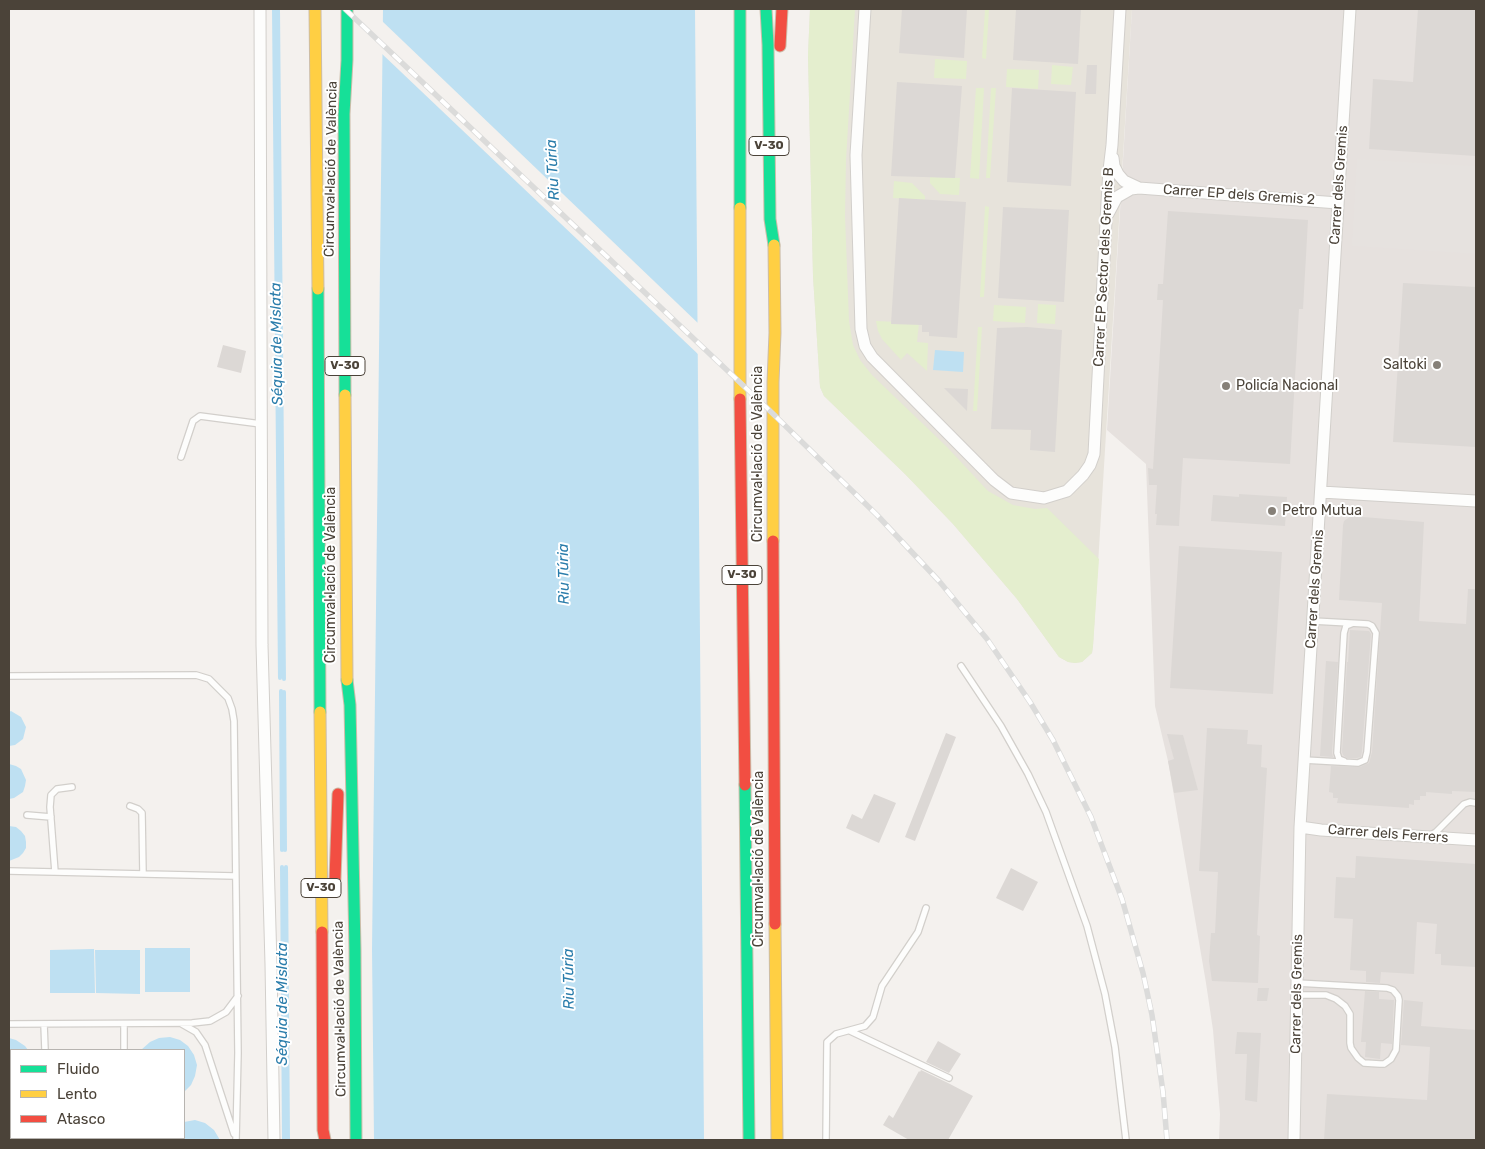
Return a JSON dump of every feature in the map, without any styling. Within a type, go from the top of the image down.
[{"type":"highway","name":"Circumval·lació de València","points":[[315,9],[318,203],[323,1130],[325,1140]]},
{"type":"highway","name":"Circumval·lació de València","points":[[347,9],[348,60],[344,114],[346,672],[350,705],[355,950],[356,1140]]},
{"type":"highway","name":"Circumval·lació de València","points":[[740,9],[741,406],[749,1140]]},
{"type":"highway","name":"Circumval·lació de València","points":[[766,9],[770,219],[774,246],[775,333],[773,382],[773,632],[777,1140]]},
{"type":"highway","points":[[780,57],[782,9]]},
{"type":"highway","points":[[774,246],[780,219],[780,104]]},
{"type":"highway","points":[[339,726],[346,672]]},
{"type":"highway","points":[[334,891],[338,783]]},
{"type":"highway","points":[[329,1140],[330,960],[333,911]]},
{"type":"street","points":[[260,9],[262,645],[274,1140]]},
{"type":"street","name":"Carrer EP Sector dels Gremis B","points":[[865,9],[856,155],[861,330],[865,346],[872,357],[994,480],[1011,493],[1044,498],[1067,491],[1083,475],[1094,454],[1106,217],[1120,9]]},
{"type":"street","name":"Carrer dels Gremis","points":[[1294,1140],[1300,827],[1350,9]]},
{"type":"street","points":[[1112,145],[1114,166],[1118,174],[1124,181],[1139,188]]},
{"type":"street","points":[[1106,217],[1117,197],[1131,189],[1139,188]]},
{"type":"street","name":"Carrer EP dels Gremis 2","points":[[1139,188],[1338,203]]},
{"type":"street","points":[[1321,492],[1476,501]]},
{"type":"street","name":"Carrer dels Ferrers","points":[[1300,827],[1476,840]]},
{"type":"lane","points":[[181,457],[193,421],[200,416],[261,424]]},
{"type":"lane","points":[[1304,760],[1362,762],[1365,760],[1376,633],[1372,626],[1368,624],[1313,621]]},
{"type":"lane","points":[[1346,762],[1337,756],[1337,744],[1344,633],[1346,626],[1354,624]]},
{"type":"lane","points":[[961,666],[1000,726],[1031,781],[1046,812],[1087,926],[1105,994],[1115,1046],[1126,1140]]},
{"type":"lane","points":[[9,676],[196,675],[208,679],[228,698],[234,721],[238,996],[236,1140]]},
{"type":"lane","points":[[55,872],[50,807],[51,795],[57,789],[72,787]]},
{"type":"lane","points":[[1425,837],[1436,832],[1464,804],[1476,803]]},
{"type":"lane","points":[[130,806],[138,808],[142,813],[143,874]]},
{"type":"lane","points":[[27,815],[51,816]]},
{"type":"lane","points":[[9,871],[235,876]]},
{"type":"lane","points":[[826,1140],[827,1042],[836,1034],[865,1026],[873,1017],[882,986],[918,932],[926,908]]},
{"type":"lane","points":[[1387,988],[1393,990],[1399,1000],[1396,1050],[1391,1059],[1384,1064],[1364,1063],[1351,1048],[1350,1014],[1345,1006],[1336,998],[1297,989],[1387,988]]},
{"type":"lane","points":[[9,1024],[124,1024],[210,1021],[226,1012],[238,996]]},
{"type":"lane","points":[[180,1023],[196,1032],[205,1045],[236,1140]]},
{"type":"lane","points":[[44,1024],[45,1049]]},
{"type":"lane","points":[[124,1024],[124,1049]]},
{"type":"lane","points":[[850,1031],[949,1078]]},
{"type":"shaded area","points":[[810,9],[1132,9],[1093,646],[1092,653],[1082,662],[1068,662],[1059,657],[1017,599],[953,524],[905,474],[824,396],[820,387],[813,276],[808,55]]},
{"type":"shaded area","points":[[1132,9],[1476,9],[1476,1140],[1219,1140],[1220,1114],[1213,1030],[1168,761],[1155,706],[1146,464],[1107,430]]},
{"type":"shaded area","points":[[1357,159],[1476,166],[1476,254],[1352,246]]},
{"type":"green space","points":[[810,9],[855,9],[846,160],[845,216],[849,321],[853,345],[860,360],[872,375],[947,447],[988,491],[1013,505],[1035,509],[1047,508],[1099,559],[1092,653],[1082,662],[1068,662],[1059,657],[1017,599],[953,524],[905,474],[824,396],[820,387],[813,276],[808,55]]},
{"type":"green space","points":[[985,9],[989,9],[986,59],[982,58]]},
{"type":"green space","points":[[935,59],[967,61],[966,79],[934,78]]},
{"type":"green space","points":[[1052,65],[1073,67],[1071,85],[1051,84]]},
{"type":"green space","points":[[1007,69],[1039,70],[1038,89],[1006,87]]},
{"type":"green space","points":[[976,88],[984,88],[979,179],[970,178]]},
{"type":"green space","points":[[991,88],[996,88],[990,178],[986,178]]},
{"type":"green space","points":[[930,177],[960,178],[959,195],[940,194],[930,183]]},
{"type":"green space","points":[[894,181],[912,183],[925,196],[925,200],[893,198]]},
{"type":"green space","points":[[985,206],[989,207],[984,297],[980,297]]},
{"type":"green space","points":[[1038,304],[1056,305],[1055,324],[1037,323]]},
{"type":"green space","points":[[994,305],[1026,307],[1025,323],[993,321]]},
{"type":"green space","points":[[876,321],[919,323],[917,342],[928,343],[927,371],[907,353],[901,360],[882,339]]},
{"type":"green space","points":[[978,327],[982,327],[977,411],[973,411]]},
{"type":"water","name":"Riu Túria","points":[[383,9],[695,9],[704,1140],[374,1140],[372,949]]},
{"type":"water","points":[[935,350],[964,352],[963,372],[933,370]]},
{"type":"water","points":[[11,711],[21,717],[26,727],[23,739],[15,745],[9,746],[9,712]]},
{"type":"water","points":[[9,764],[21,769],[26,780],[23,792],[9,799]]},
{"type":"water","points":[[9,826],[16,827],[25,836],[26,848],[19,857],[9,861]]},
{"type":"water","points":[[145,948],[190,948],[190,992],[145,992]]},
{"type":"water","points":[[94,949],[95,993],[50,993],[50,950]]},
{"type":"water","points":[[95,950],[140,950],[140,994],[96,993]]},
{"type":"water","points":[[170,1037],[180,1040],[188,1046],[194,1055],[197,1065],[195,1076],[191,1085],[185,1091],[185,1049],[142,1049],[150,1042],[159,1038]]},
{"type":"water","points":[[9,1038],[16,1040],[27,1049],[10,1049],[9,1096]]},
{"type":"water","points":[[195,1120],[205,1123],[214,1130],[220,1140],[164,1140],[185,1139],[185,1122]]},
{"type":"pier","points":[[381,20],[700,325],[700,356],[380,52]]},
{"type":"building","points":[[902,9],[967,9],[964,58],[899,53]]},
{"type":"building","points":[[1016,9],[1081,9],[1078,64],[1013,60]]},
{"type":"building","points":[[1418,9],[1476,9],[1476,156],[1369,149],[1373,79],[1413,82]]},
{"type":"building","points":[[1087,65],[1097,65],[1096,94],[1085,94]]},
{"type":"building","points":[[897,82],[962,86],[955,178],[891,176]]},
{"type":"building","points":[[1012,88],[1076,92],[1071,186],[1007,182]]},
{"type":"building","points":[[899,198],[966,202],[957,338],[929,336],[929,332],[922,332],[922,325],[891,324]]},
{"type":"building","points":[[1003,207],[1069,210],[1064,302],[998,298]]},
{"type":"building","points":[[1168,211],[1308,220],[1303,309],[1299,309],[1290,464],[1183,458],[1179,526],[1156,525],[1157,485],[1149,485],[1148,468],[1153,469],[1163,300],[1157,300],[1158,284],[1163,284]]},
{"type":"building","name":"Saltoki","points":[[1403,283],[1476,287],[1476,447],[1393,442]]},
{"type":"building","points":[[1027,327],[1062,330],[1055,452],[1030,450],[1031,430],[991,429],[997,328]]},
{"type":"building","points":[[223,345],[246,351],[241,373],[217,367]]},
{"type":"building","points":[[944,388],[968,389],[967,411]]},
{"type":"building","points":[[1239,494],[1287,497],[1285,526],[1211,521],[1213,495],[1239,497]]},
{"type":"building","points":[[1351,516],[1424,522],[1419,621],[1466,624],[1468,589],[1476,589],[1476,792],[1452,791],[1452,794],[1426,792],[1426,796],[1420,796],[1420,800],[1414,800],[1414,805],[1409,804],[1409,808],[1337,803],[1338,798],[1333,798],[1333,793],[1329,792],[1331,766],[1360,767],[1369,763],[1372,752],[1382,603],[1339,600],[1343,525],[1344,521]]},
{"type":"building","points":[[1179,546],[1282,552],[1273,694],[1170,688]]},
{"type":"building","points":[[1350,630],[1369,631],[1371,634],[1362,751],[1361,757],[1357,758],[1347,758],[1342,752]]},
{"type":"building","points":[[1326,661],[1338,662],[1333,757],[1320,756]]},
{"type":"building","points":[[1207,728],[1248,730],[1247,744],[1262,745],[1261,767],[1267,768],[1257,935],[1260,936],[1258,983],[1212,981],[1209,961],[1211,933],[1215,933],[1218,872],[1199,871]]},
{"type":"building","points":[[946,733],[956,737],[915,841],[905,837]]},
{"type":"building","points":[[1167,734],[1183,735],[1198,790],[1174,793],[1168,761],[1174,759]]},
{"type":"building","points":[[874,794],[896,803],[879,843],[846,828],[852,814],[862,819]]},
{"type":"building","points":[[1356,856],[1476,864],[1476,967],[1441,965],[1441,954],[1435,954],[1437,924],[1417,922],[1414,974],[1381,972],[1380,983],[1366,982],[1366,971],[1350,970],[1353,919],[1334,918],[1336,877],[1355,878]]},
{"type":"building","points":[[1011,868],[1038,882],[1023,911],[996,898]]},
{"type":"building","points":[[1258,988],[1269,988],[1267,1001],[1257,1001]]},
{"type":"building","points":[[1365,991],[1379,992],[1379,999],[1394,1000],[1392,1044],[1381,1043],[1380,1059],[1365,1057],[1366,1042],[1361,1042]]},
{"type":"building","points":[[1404,1000],[1423,1002],[1421,1026],[1476,1030],[1476,1140],[1324,1140],[1327,1094],[1427,1100],[1430,1047],[1401,1045]]},
{"type":"building","points":[[1237,1032],[1261,1033],[1257,1102],[1245,1100],[1247,1054],[1235,1054]]},
{"type":"building","points":[[938,1041],[961,1054],[949,1073],[926,1062]]},
{"type":"building","points":[[921,1070],[973,1096],[948,1140],[909,1140],[883,1125],[889,1115],[893,1118]]},
{"type":"waterway","name":"Séquia de Mislata","points":[[274,9],[280,678]]},
{"type":"waterway","name":"Séquia de Mislata","points":[[278,9],[284,679]]},
{"type":"waterway","name":"Séquia de Mislata","points":[[281,691],[282,850]]},
{"type":"waterway","name":"Séquia de Mislata","points":[[284,692],[285,850]]},
{"type":"waterway","name":"Séquia de Mislata","points":[[282,867],[284,1140]]},
{"type":"waterway","name":"Séquia de Mislata","points":[[286,867],[288,1140]]},
{"type":"railway","points":[[345,9],[767,408],[877,515],[939,581],[987,639],[1030,702],[1053,740],[1091,817],[1122,899],[1143,973],[1152,1015],[1163,1092],[1167,1140]]},
{"type":"traffic: fast","points":[[345,395],[344,114],[347,9]]},
{"type":"traffic: fast","points":[[740,9],[740,208]]},
{"type":"traffic: fast","points":[[766,9],[770,219],[774,245]]},
{"type":"traffic: fast","points":[[318,289],[320,712]]},
{"type":"traffic: fast","points":[[347,680],[350,705],[355,950],[356,1140]]},
{"type":"traffic: fast","points":[[745,785],[749,1140]]},
{"type":"traffic: slow","points":[[315,9],[318,289]]},
{"type":"traffic: slow","points":[[740,208],[740,399]]},
{"type":"traffic: slow","points":[[773,541],[774,245]]},
{"type":"traffic: slow","points":[[345,395],[347,680]]},
{"type":"traffic: slow","points":[[320,712],[322,932]]},
{"type":"traffic: slow","points":[[775,924],[777,1140]]},
{"type":"traffic: jam","points":[[780,46],[782,9]]},
{"type":"traffic: jam","points":[[740,399],[745,785]]},
{"type":"traffic: jam","points":[[773,541],[775,924]]},
{"type":"traffic: jam","points":[[335,879],[338,794]]},
{"type":"traffic: jam","points":[[322,932],[323,1130],[325,1140]]},
{"type":"place","name":"Saltoki","points":[[1437,365]]},
{"type":"place","name":"Policía Nacional","points":[[1226,386]]},
{"type":"place","name":"Petro Mutua","points":[[1272,511]]}]
